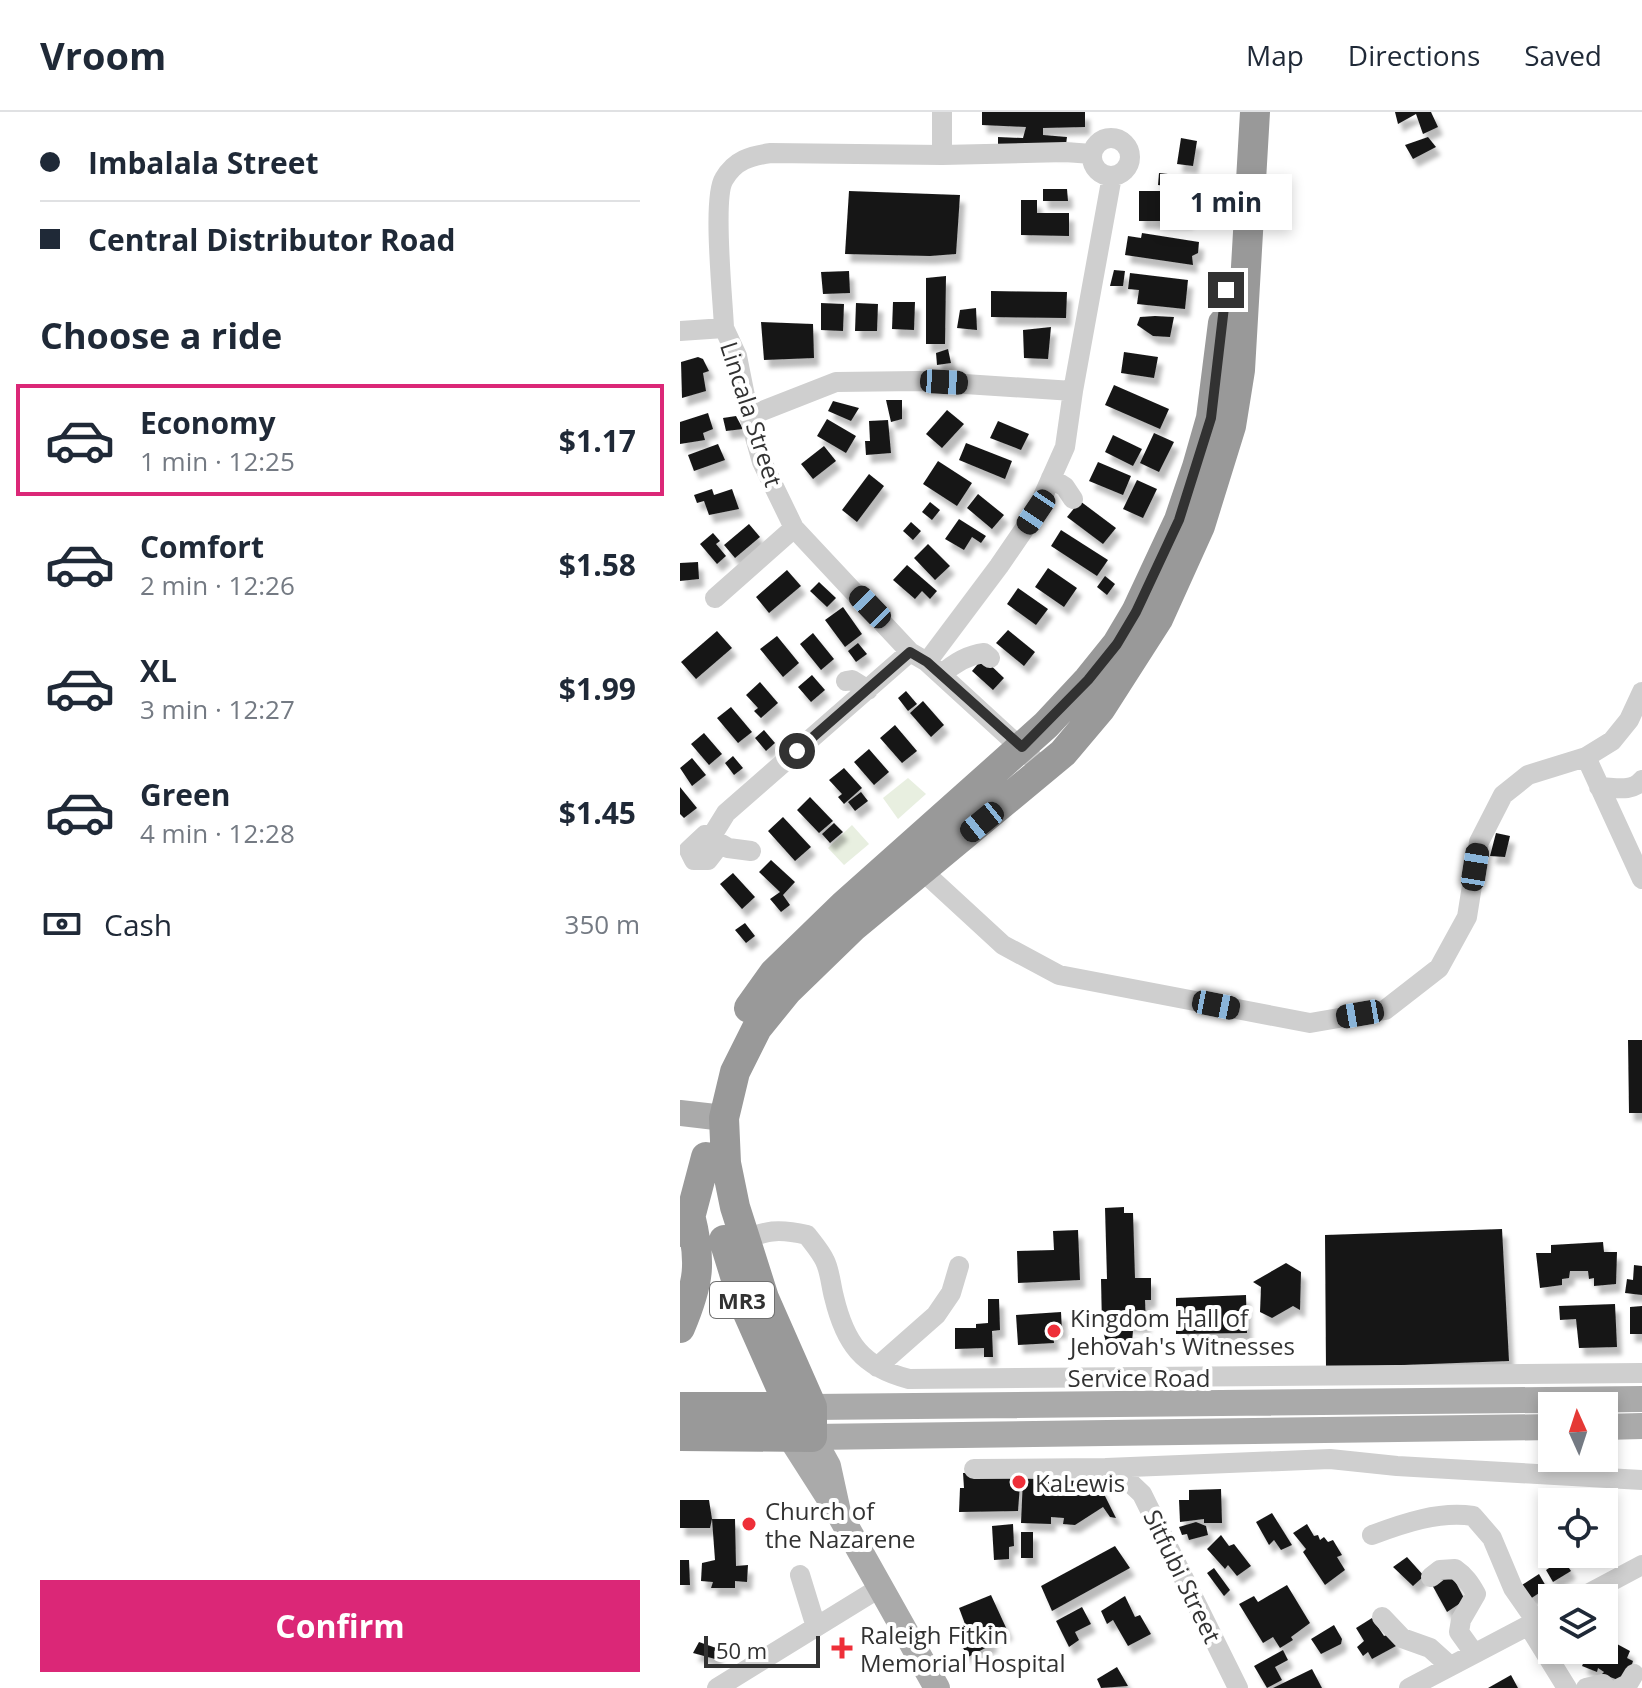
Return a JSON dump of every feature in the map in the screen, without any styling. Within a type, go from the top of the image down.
[{"type":"highway","name":"MR3","points":[[801,1422],[764,1298],[736,1242],[716,1215],[703,1116],[735,1072],[757,1028],[787,991],[853,927],[1088,680],[1117,644],[1136,612],[1179,520],[1211,418],[1220,361],[1236,112]]},
{"type":"highway","name":"MR3","points":[[913,862],[1063,753],[1101,708],[1158,619],[1200,526],[1231,426],[1240,370],[1255,112]]},
{"type":"highway","name":"MR3","points":[[703,1116],[726,1163],[736,1242]]},
{"type":"highway","points":[[680,1249],[706,1157]]},
{"type":"highway","points":[[680,1328],[694,1292],[699,1250],[690,1215]]},
{"type":"highway","points":[[680,1407],[801,1422]]},
{"type":"highway","points":[[680,1436],[801,1422]]},
{"type":"main road","points":[[801,1422],[1642,1399]]},
{"type":"main road","points":[[801,1422],[1538,1427]]},
{"type":"main road","points":[[801,1422],[828,1466],[838,1512],[937,1688]]},
{"type":"main road","points":[[1618,1427],[1642,1426]]},
{"type":"street","points":[[942,112],[942,155]]},
{"type":"street","points":[[1104,139],[1123,142],[1130,153],[1128,166],[1112,176],[1099,172],[1092,154],[1104,139]]},
{"type":"street","points":[[724,328],[718,230],[722,182],[744,157],[771,153],[1092,154]]},
{"type":"street","points":[[926,663],[1036,512],[1065,447],[1112,176]]},
{"type":"street","name":"Lincala Street","points":[[680,331],[724,328],[737,356],[762,462],[794,528],[926,663],[1044,769]]},
{"type":"street","points":[[749,416],[836,382],[919,381],[1073,391]]},
{"type":"street","points":[[1054,472],[1073,489]]},
{"type":"street","points":[[715,598],[794,528]]},
{"type":"street","points":[[751,851],[728,848],[714,838],[726,813],[868,690],[926,663],[955,663],[984,653],[990,658]]},
{"type":"street","points":[[846,681],[852,680],[868,690]]},
{"type":"street","points":[[913,862],[1003,945],[1059,975],[1310,1023],[1385,1010],[1439,968],[1467,917],[1479,842],[1503,795],[1528,775],[1586,757],[1612,741],[1629,720],[1642,692]]},
{"type":"street","points":[[1586,757],[1642,879]]},
{"type":"street","points":[[1599,787],[1624,788],[1638,785],[1642,780]]},
{"type":"street","name":"Service Road","points":[[736,1242],[762,1232],[782,1230],[807,1235],[825,1261],[847,1337],[861,1355],[877,1367],[909,1379],[1642,1373]]},
{"type":"street","points":[[877,1367],[936,1315],[951,1293],[959,1266]]},
{"type":"street","points":[[974,1469],[1106,1468],[1330,1459],[1411,1467],[1642,1480]]},
{"type":"street","name":"Sitfubi Street","points":[[1106,1468],[1123,1476],[1142,1494],[1238,1688]]},
{"type":"street","points":[[1372,1535],[1454,1513],[1473,1516],[1492,1538],[1513,1588],[1538,1619]]},
{"type":"street","points":[[1606,1584],[1642,1565]]},
{"type":"street","points":[[1431,1577],[1440,1570],[1455,1569],[1465,1576],[1476,1594],[1461,1620],[1459,1632],[1474,1653]]},
{"type":"street","points":[[800,1575],[816,1627]]},
{"type":"street","points":[[717,1688],[881,1587]]},
{"type":"street","points":[[1382,1617],[1402,1638],[1430,1648],[1443,1676]]},
{"type":"street","points":[[1409,1688],[1443,1676],[1474,1653],[1538,1621]]},
{"type":"street","points":[[1557,1664],[1567,1688]]},
{"type":"street","points":[[1586,1688],[1603,1684],[1606,1688]]},
{"type":"green space","points":[[908,778],[926,794],[898,819],[883,798]]},
{"type":"green space","points":[[852,825],[869,844],[844,865],[828,848]]},
{"type":"building","points":[[982,112],[1085,112],[1085,127],[1043,128],[1043,135],[1067,137],[1065,152],[998,148],[998,137],[1023,138],[1026,127],[982,125]]},
{"type":"building","points":[[1395,112],[1431,112],[1438,127],[1423,134],[1416,114],[1398,124]]},
{"type":"building","points":[[1428,137],[1436,147],[1413,159],[1405,145]]},
{"type":"building","points":[[1181,138],[1197,141],[1193,166],[1177,164]]},
{"type":"building","points":[[1159,173],[1177,175],[1176,187],[1158,185]]},
{"type":"building","points":[[1043,189],[1067,189],[1068,201],[1043,201]]},
{"type":"building","points":[[849,191],[960,195],[956,254],[845,254]]},
{"type":"building","points":[[1139,191],[1188,191],[1188,221],[1139,221]]},
{"type":"building","points":[[1021,200],[1037,200],[1037,213],[1069,213],[1069,236],[1021,235]]},
{"type":"building","points":[[1142,233],[1199,242],[1198,253],[1192,256],[1193,265],[1125,255],[1128,236],[1141,238]]},
{"type":"building","points":[[1114,270],[1125,271],[1123,286],[1110,286]]},
{"type":"building","points":[[849,271],[850,293],[823,294],[821,272]]},
{"type":"building","points":[[1130,273],[1188,280],[1185,309],[1137,304],[1139,290],[1128,289]]},
{"type":"building","points":[[946,276],[945,344],[926,344],[926,278]]},
{"type":"building","points":[[991,291],[1067,292],[1066,318],[991,317]]},
{"type":"building","points":[[893,302],[915,302],[914,330],[892,329]]},
{"type":"building","points":[[821,303],[844,304],[843,331],[821,330]]},
{"type":"building","points":[[856,303],[878,304],[877,331],[855,331]]},
{"type":"building","points":[[976,308],[977,330],[957,328],[960,310]]},
{"type":"building","points":[[1140,317],[1174,317],[1170,337],[1153,336],[1137,325]]},
{"type":"building","points":[[761,322],[813,324],[814,358],[764,360]]},
{"type":"building","points":[[1051,327],[1048,359],[1024,358],[1023,330]]},
{"type":"building","points":[[948,349],[951,363],[937,365],[936,353]]},
{"type":"building","points":[[1124,352],[1158,357],[1154,378],[1121,373]]},
{"type":"building","points":[[698,357],[703,359],[709,371],[703,373],[706,391],[682,398],[681,362]]},
{"type":"building","points":[[1114,385],[1169,409],[1160,429],[1105,405]]},
{"type":"building","points":[[886,400],[902,400],[902,419],[891,422]]},
{"type":"building","points":[[833,401],[859,408],[851,421],[828,411]]},
{"type":"building","points":[[947,410],[964,424],[942,448],[926,434]]},
{"type":"building","points":[[708,413],[713,429],[703,433],[705,440],[680,444],[680,422]]},
{"type":"building","points":[[736,416],[743,429],[726,431],[723,418]]},
{"type":"building","points":[[827,419],[856,436],[846,453],[817,436]]},
{"type":"building","points":[[888,420],[891,453],[866,455],[865,441],[870,441],[869,421]]},
{"type":"building","points":[[998,421],[1029,434],[1021,450],[990,438]]},
{"type":"building","points":[[1154,433],[1174,442],[1159,472],[1140,463]]},
{"type":"building","points":[[1113,435],[1142,449],[1133,466],[1105,452]]},
{"type":"building","points":[[966,443],[1012,461],[1005,479],[959,460]]},
{"type":"building","points":[[718,444],[725,460],[694,471],[688,455]]},
{"type":"building","points":[[824,446],[836,461],[813,479],[801,464]]},
{"type":"building","points":[[938,461],[972,483],[957,506],[923,484]]},
{"type":"building","points":[[1098,462],[1131,476],[1123,495],[1089,481]]},
{"type":"building","points":[[869,474],[884,486],[857,522],[842,510]]},
{"type":"building","points":[[1137,480],[1157,489],[1143,518],[1123,509]]},
{"type":"building","points":[[712,489],[714,495],[732,489],[739,509],[709,515],[704,501],[697,503],[694,495]]},
{"type":"building","points":[[978,494],[1004,515],[992,529],[967,508]]},
{"type":"building","points":[[1080,501],[1116,528],[1103,544],[1067,517]]},
{"type":"building","points":[[930,502],[940,510],[932,520],[922,512]]},
{"type":"building","points":[[959,519],[986,536],[981,543],[972,537],[964,550],[945,539]]},
{"type":"building","points":[[911,522],[921,531],[913,540],[903,531]]},
{"type":"building","points":[[749,524],[760,537],[735,558],[724,545]]},
{"type":"building","points":[[1061,530],[1108,560],[1097,576],[1051,546]]},
{"type":"building","points":[[713,533],[720,541],[716,544],[726,556],[717,564],[700,544]]},
{"type":"building","points":[[928,544],[950,566],[935,580],[914,558]]},
{"type":"building","points":[[698,562],[699,579],[680,581],[680,563]]},
{"type":"building","points":[[907,565],[937,591],[930,599],[922,591],[915,599],[893,580]]},
{"type":"building","points":[[1048,568],[1077,588],[1064,607],[1035,587]]},
{"type":"building","points":[[787,570],[801,586],[769,613],[756,597]]},
{"type":"building","points":[[1105,576],[1115,584],[1107,595],[1097,587]]},
{"type":"building","points":[[819,582],[836,598],[827,607],[810,591]]},
{"type":"building","points":[[1018,588],[1048,609],[1036,625],[1007,604]]},
{"type":"building","points":[[843,607],[862,634],[845,647],[825,620]]},
{"type":"building","points":[[1008,630],[1035,652],[1024,666],[996,643]]},
{"type":"building","points":[[717,631],[732,648],[696,679],[681,662]]},
{"type":"building","points":[[813,633],[834,659],[821,670],[800,644]]},
{"type":"building","points":[[777,636],[799,663],[783,677],[760,649]]},
{"type":"building","points":[[858,643],[867,654],[856,662],[848,651]]},
{"type":"building","points":[[983,658],[1004,678],[993,690],[972,671]]},
{"type":"building","points":[[812,675],[825,690],[811,702],[798,687]]},
{"type":"building","points":[[760,682],[778,703],[761,718],[754,711],[758,708],[746,695]]},
{"type":"building","points":[[906,691],[917,704],[908,711],[898,698]]},
{"type":"building","points":[[923,701],[944,725],[931,737],[910,713]]},
{"type":"building","points":[[731,707],[752,732],[738,743],[717,718]]},
{"type":"building","points":[[895,725],[917,751],[902,763],[880,738]]},
{"type":"building","points":[[764,730],[775,743],[766,751],[755,738]]},
{"type":"building","points":[[704,733],[722,754],[709,765],[691,744]]},
{"type":"building","points":[[869,749],[889,772],[874,785],[854,762]]},
{"type":"building","points":[[733,756],[743,768],[734,775],[725,763]]},
{"type":"building","points":[[692,758],[706,775],[692,786],[680,768]]},
{"type":"building","points":[[844,768],[862,788],[844,804],[838,797],[842,794],[829,780]]},
{"type":"building","points":[[680,787],[697,808],[684,818],[680,814]]},
{"type":"building","points":[[861,792],[868,801],[855,811],[848,802]]},
{"type":"building","points":[[810,797],[833,821],[819,833],[797,810]]},
{"type":"building","points":[[783,817],[811,847],[795,861],[768,831]]},
{"type":"building","points":[[834,823],[843,832],[830,843],[822,834]]},
{"type":"building","points":[[1496,833],[1510,836],[1505,857],[1490,856]]},
{"type":"building","points":[[771,860],[795,882],[783,895],[790,905],[781,912],[770,899],[780,892],[759,872]]},
{"type":"building","points":[[733,873],[755,897],[742,909],[720,884]]},
{"type":"building","points":[[745,923],[755,936],[746,943],[735,930]]},
{"type":"building","points":[[1628,1040],[1642,1040],[1642,1113],[1629,1113]]},
{"type":"building","points":[[1124,1207],[1124,1213],[1133,1213],[1135,1278],[1151,1278],[1151,1300],[1145,1300],[1146,1325],[1102,1326],[1101,1279],[1107,1279],[1105,1208]]},
{"type":"building","points":[[1502,1229],[1509,1361],[1326,1368],[1325,1235]]},
{"type":"building","points":[[1078,1230],[1080,1280],[1018,1283],[1017,1251],[1054,1250],[1053,1231]]},
{"type":"building","points":[[1603,1242],[1604,1252],[1617,1252],[1616,1284],[1594,1286],[1594,1278],[1589,1279],[1588,1271],[1570,1271],[1569,1278],[1562,1279],[1562,1285],[1540,1288],[1536,1253],[1551,1253],[1551,1245]]},
{"type":"building","points":[[1286,1263],[1301,1272],[1300,1310],[1293,1306],[1272,1318],[1260,1312],[1261,1287],[1253,1282]]},
{"type":"building","points":[[1634,1265],[1642,1266],[1642,1295],[1625,1293],[1627,1279],[1633,1280]]},
{"type":"building","points":[[1246,1295],[1247,1333],[1176,1334],[1176,1298]]},
{"type":"building","points":[[988,1299],[999,1299],[1000,1330],[992,1331],[993,1357],[984,1357],[984,1348],[955,1349],[955,1328],[976,1328],[976,1324],[988,1323]]},
{"type":"building","points":[[1615,1304],[1617,1347],[1579,1348],[1576,1319],[1560,1320],[1559,1306]]},
{"type":"building","points":[[1642,1306],[1642,1334],[1630,1334],[1630,1307]]},
{"type":"building","points":[[1061,1312],[1062,1331],[1053,1331],[1054,1343],[1018,1345],[1016,1315]]},
{"type":"building","points":[[1103,1331],[1133,1331],[1132,1342],[1106,1342]]},
{"type":"building","points":[[1021,1471],[1018,1511],[959,1512],[960,1488],[964,1488],[963,1473]]},
{"type":"building","points":[[1023,1478],[1098,1482],[1116,1518],[1110,1517],[1103,1507],[1075,1525],[1063,1524],[1064,1518],[1051,1517],[1051,1524],[1021,1523]]},
{"type":"building","points":[[1221,1489],[1222,1523],[1204,1523],[1204,1519],[1180,1522],[1179,1500],[1189,1500],[1189,1490]]},
{"type":"building","points":[[680,1500],[709,1500],[710,1528],[680,1528]]},
{"type":"building","points":[[1272,1513],[1292,1545],[1281,1550],[1274,1540],[1269,1545],[1256,1522]]},
{"type":"building","points":[[712,1519],[735,1519],[736,1566],[748,1565],[747,1582],[735,1581],[735,1588],[711,1588],[713,1582],[701,1581],[702,1563],[715,1560]]},
{"type":"building","points":[[1196,1522],[1206,1526],[1208,1535],[1189,1540],[1187,1534],[1182,1535],[1179,1527]]},
{"type":"building","points":[[1013,1524],[1014,1546],[1009,1547],[1009,1559],[994,1560],[992,1526]]},
{"type":"building","points":[[1307,1524],[1320,1540],[1324,1537],[1328,1542],[1333,1540],[1342,1555],[1337,1557],[1345,1570],[1325,1585],[1303,1552],[1306,1549],[1293,1533]]},
{"type":"building","points":[[1021,1532],[1033,1532],[1033,1558],[1021,1558]]},
{"type":"building","points":[[1221,1535],[1229,1546],[1234,1544],[1251,1566],[1237,1576],[1228,1565],[1225,1569],[1207,1549]]},
{"type":"building","points":[[1115,1546],[1130,1568],[1052,1611],[1041,1586]]},
{"type":"building","points":[[1407,1557],[1424,1576],[1413,1586],[1393,1567]]},
{"type":"building","points":[[680,1560],[689,1560],[690,1585],[680,1585]]},
{"type":"building","points":[[1214,1568],[1230,1590],[1224,1596],[1207,1573]]},
{"type":"building","points":[[1569,1568],[1571,1571],[1553,1582],[1546,1570]]},
{"type":"building","points":[[1453,1571],[1465,1600],[1447,1612],[1431,1583]]},
{"type":"building","points":[[1539,1574],[1545,1584],[1538,1584],[1538,1594],[1530,1599],[1522,1585]]},
{"type":"building","points":[[1287,1585],[1310,1623],[1280,1648],[1273,1637],[1263,1643],[1239,1604],[1254,1596],[1258,1602]]},
{"type":"building","points":[[991,1595],[1008,1632],[990,1639],[993,1644],[968,1657],[953,1629],[965,1624],[959,1608]]},
{"type":"building","points":[[1125,1596],[1135,1617],[1140,1615],[1151,1634],[1128,1646],[1113,1620],[1107,1624],[1101,1611]]},
{"type":"building","points":[[1082,1607],[1091,1624],[1075,1632],[1079,1640],[1069,1647],[1056,1621]]},
{"type":"building","points":[[1372,1618],[1384,1636],[1391,1634],[1396,1646],[1372,1659],[1368,1652],[1363,1656],[1357,1647],[1364,1641],[1356,1628]]},
{"type":"building","points":[[1334,1625],[1342,1639],[1341,1644],[1321,1654],[1311,1639]]},
{"type":"building","points":[[699,1642],[719,1649],[715,1659],[693,1653]]},
{"type":"building","points":[[1618,1645],[1630,1651],[1627,1658],[1633,1661],[1626,1683],[1602,1674],[1604,1672],[1598,1668],[1597,1672],[1582,1666],[1618,1664]]},
{"type":"building","points":[[1283,1650],[1288,1660],[1275,1667],[1282,1680],[1267,1688],[1254,1666]]},
{"type":"building","points":[[1117,1667],[1128,1686],[1101,1688],[1097,1679]]},
{"type":"building","points":[[1312,1669],[1322,1688],[1273,1688]]},
{"type":"building","points":[[1511,1675],[1518,1688],[1488,1688]]},
{"type":"place","name":"Kingdom Hall of Jehovah's Witnesses","points":[[1054,1331]]},
{"type":"place","name":"KaLewis","points":[[1019,1482]]},
{"type":"place","name":"Church of the Nazarene","points":[[749,1524]]},
{"type":"place","name":"Raleigh Fitkin Memorial Hospital","points":[[842,1648]]},
{"type":"route","points":[[797,751],[910,652],[927,662],[1022,747],[1088,680],[1117,644],[1136,612],[1179,520],[1211,418],[1226,290]]}]
